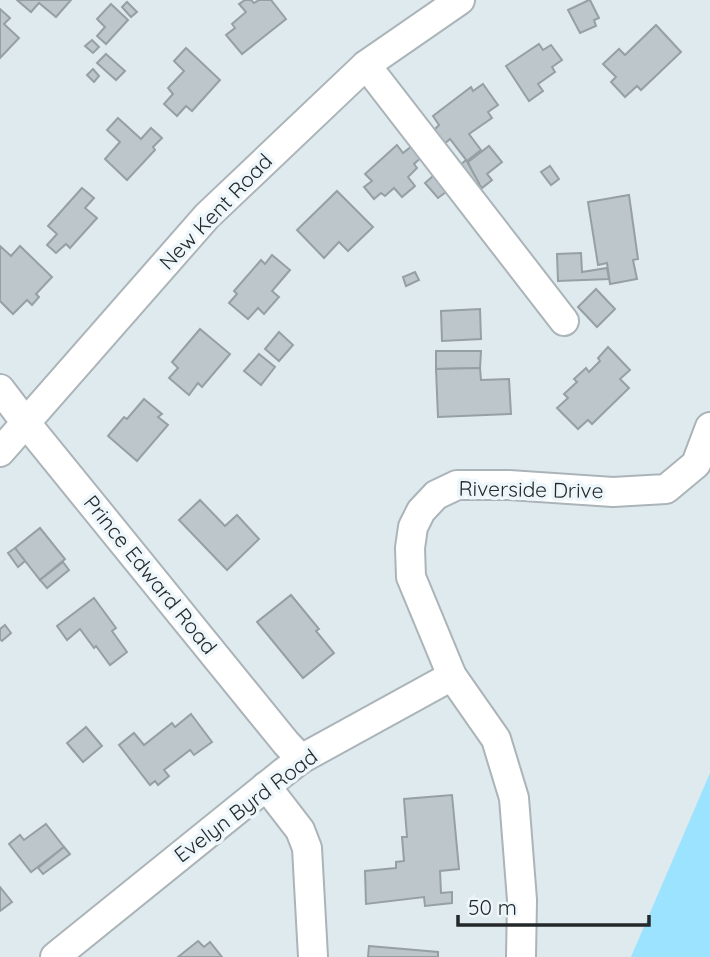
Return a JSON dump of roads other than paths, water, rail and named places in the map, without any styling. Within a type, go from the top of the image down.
[{"type":"street","name":"New Kent Road","points":[[0,452],[208,216],[366,65],[460,0]]},
{"type":"street","points":[[366,65],[564,321]]},
{"type":"street","name":"Prince Edward Road","points":[[0,389],[301,759]]},
{"type":"street","name":"Riverside Drive","points":[[521,957],[522,900],[514,798],[496,739],[452,676],[411,577],[410,548],[414,527],[421,511],[436,495],[457,485],[509,485],[612,492],[666,489],[695,464],[710,427]]},
{"type":"street","name":"Evelyn Byrd Road","points":[[55,957],[301,759],[452,676]]},
{"type":"street","points":[[267,786],[300,830],[307,848],[313,957]]}]
